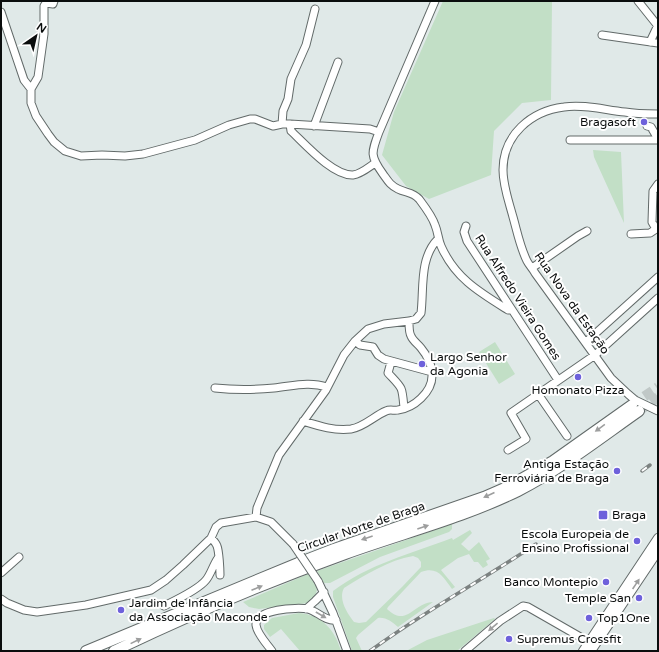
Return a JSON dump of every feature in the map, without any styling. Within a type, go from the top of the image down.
[{"type":"highway","name":"Circular Norte de Braga","points":[[86,651],[273,572],[334,549],[490,495],[554,461],[639,407]]},
{"type":"highway","name":"Circular Norte de Braga","points":[[114,651],[157,630],[284,577],[494,502],[540,479],[563,465],[639,407]]},
{"type":"main road","points":[[583,651],[658,538]]},
{"type":"main road","points":[[592,651],[658,551]]},
{"type":"street","points":[[54,1],[53,4],[46,3],[44,6],[44,34],[38,77],[31,89],[31,103],[36,116],[48,134],[54,142],[65,151],[81,156],[125,156],[143,154],[195,140],[250,119],[255,119],[273,126],[290,124],[370,129],[379,132]]},
{"type":"street","points":[[435,1],[379,132],[373,150],[373,158],[390,184],[399,190],[414,194],[432,219],[436,226],[438,239],[442,247],[464,280],[508,310],[512,310]]},
{"type":"street","points":[[602,35],[654,42],[658,26],[638,1]]},
{"type":"street","points":[[282,124],[283,111],[288,100],[291,79],[306,45],[315,9]]},
{"type":"street","points":[[1,12],[24,80],[31,89]]},
{"type":"street","points":[[314,126],[338,62]]},
{"type":"street","name":"Rua Nova da Estação","points":[[658,114],[627,113],[580,106],[564,106],[540,112],[515,133],[504,156],[503,170],[504,181],[521,245],[532,268],[611,378],[635,400],[639,407],[658,409]]},
{"type":"street","points":[[290,124],[291,132],[329,166],[339,171],[353,175],[375,163]]},
{"type":"street","points":[[570,140],[658,139],[651,127],[646,126]]},
{"type":"street","points":[[631,234],[650,233],[657,229],[652,222],[652,191],[658,184]]},
{"type":"street","name":"Rua Alfredo Vieira Gomes","points":[[466,226],[464,232],[467,241],[558,380]]},
{"type":"street","points":[[532,268],[587,231]]},
{"type":"street","points":[[256,517],[257,508],[279,455],[327,387],[344,355],[355,341],[368,329],[384,324],[409,322],[416,319],[421,313],[427,254],[432,245],[438,239]]},
{"type":"street","points":[[586,342],[658,277]]},
{"type":"street","points":[[508,450],[526,438],[511,414],[595,355],[658,298]]},
{"type":"street","points":[[303,421],[340,430],[352,429],[359,427],[387,411],[398,410],[415,403],[429,389],[432,382],[432,372],[421,348],[410,336],[409,322]]},
{"type":"street","points":[[355,341],[360,345],[373,347],[378,355],[391,362],[432,372]]},
{"type":"street","points":[[391,362],[388,374],[401,386],[404,408]]},
{"type":"street","points":[[215,388],[237,390],[255,389],[305,383],[317,383],[327,387]]},
{"type":"street","points":[[538,394],[567,436]]},
{"type":"street","points":[[1,599],[24,610],[37,612],[86,605],[151,590],[166,580],[211,538],[216,527],[221,523],[256,517],[272,522],[293,544],[318,581],[337,623],[346,651]]},
{"type":"street","points":[[211,538],[218,546],[220,575]]},
{"type":"street","points":[[1,574],[19,557]]},
{"type":"street","points":[[164,606],[198,587],[207,579],[213,564],[218,558]]},
{"type":"street","points":[[306,609],[324,592]]},
{"type":"street","points":[[465,651],[500,621],[523,606],[528,607],[589,642]]},
{"type":"street","points":[[272,651],[256,626],[259,617],[266,613],[306,609],[319,613],[337,623]]},
{"type":"green space","points":[[443,1],[552,1],[551,100],[522,103],[494,131],[491,175],[429,199],[406,186],[382,155],[394,112]]},
{"type":"green space","points":[[593,150],[621,152],[624,223],[594,157]]},
{"type":"green space","points":[[495,342],[515,374],[499,384],[479,352]]},
{"type":"green space","points":[[452,524],[452,529],[449,532],[380,557],[330,583],[324,583],[317,571]]},
{"type":"green space","points":[[470,530],[472,533],[461,544],[469,551],[479,542],[490,559],[486,561],[488,565],[483,568],[478,562],[474,562],[469,554],[458,558],[441,570],[455,587],[452,589],[440,574],[432,570],[421,572],[387,609],[400,616],[410,613],[426,603],[433,602],[398,627],[386,619],[378,618],[356,638],[362,651],[352,651],[333,597],[333,591],[375,567],[452,538],[453,540]],"holes":[[[413,556],[418,558],[421,562],[421,567],[402,587],[366,622],[354,622],[344,606],[342,597],[344,588],[386,564]]]},
{"type":"green space","points":[[308,574],[317,590],[315,596],[308,603],[259,609],[249,607],[243,602]]},
{"type":"green space","points":[[299,613],[307,614],[321,620],[335,636],[341,651],[300,651],[281,629],[270,637],[264,629],[264,625],[272,618]]},
{"type":"green space","points":[[494,618],[495,619],[457,651],[408,650],[427,640]]},
{"type":"tunnel","points":[[632,405],[658,387]]},
{"type":"tunnel","points":[[639,411],[658,397]]},
{"type":"railway","points":[[642,471],[650,465]]},
{"type":"railway","points":[[370,651],[411,623],[536,544]]},
{"type":"place","name":"Bragasoft","points":[[644,122]]},
{"type":"place","name":"Largo Senhor da Agonia","points":[[422,364]]},
{"type":"place","name":"Homonato Pizza","points":[[578,377]]},
{"type":"place","name":"Antiga Estação Ferroviária de Braga","points":[[617,471]]},
{"type":"place","name":"Braga","points":[[603,515]]},
{"type":"place","name":"Escola Europeia de Ensino Profissional","points":[[637,541]]},
{"type":"place","name":"Banco Montepio","points":[[606,582]]},
{"type":"place","name":"Temple San","points":[[639,598]]},
{"type":"place","name":"Jardim de Infância da Associação Maconde","points":[[121,610]]},
{"type":"place","name":"Top1One","points":[[589,618]]},
{"type":"place","name":"Supremus Crossfit","points":[[509,639]]}]
